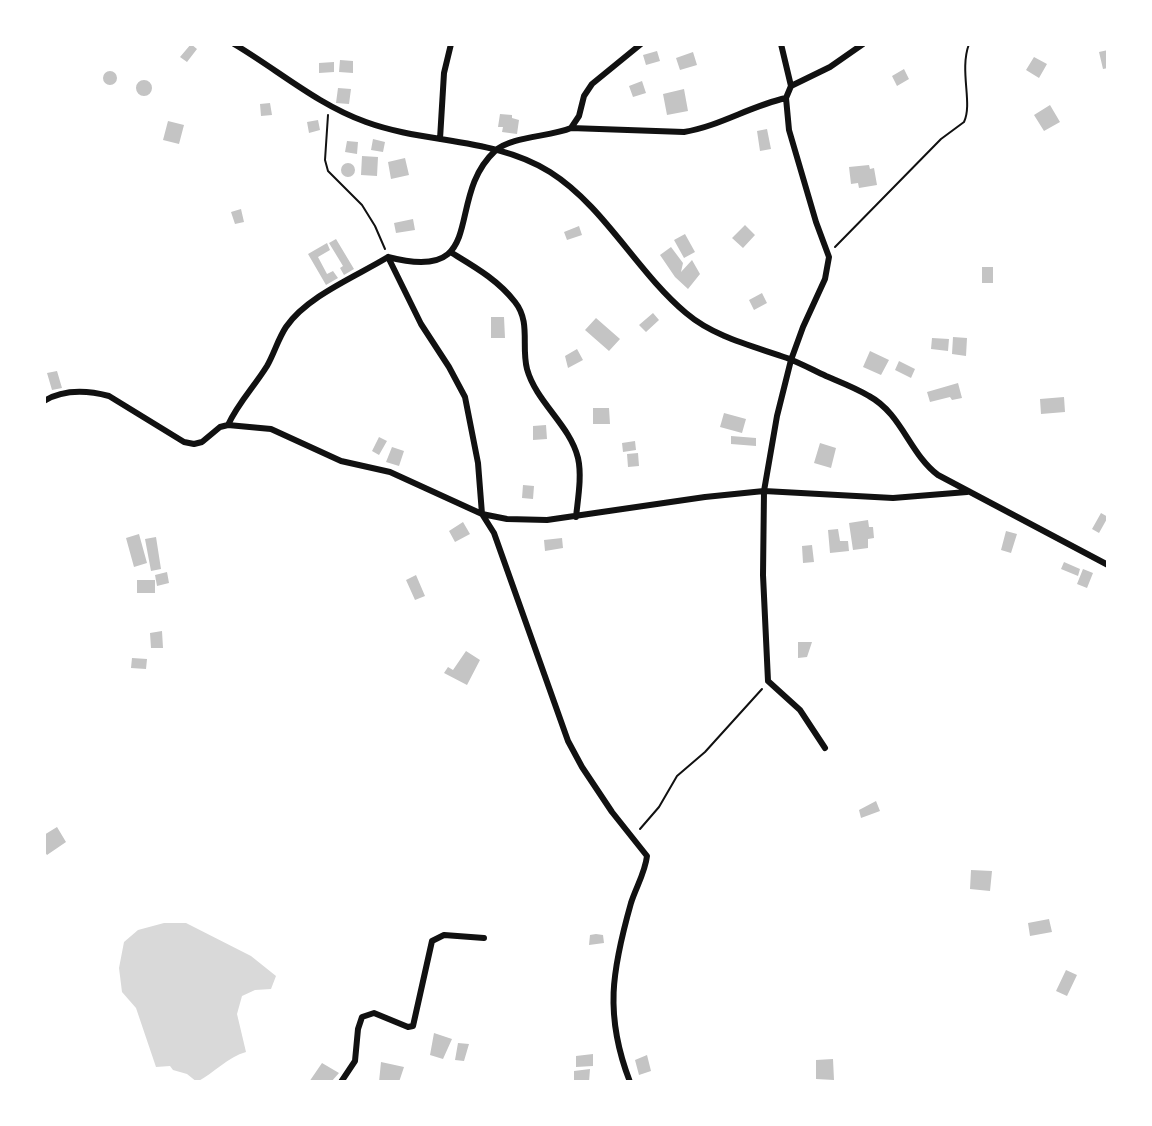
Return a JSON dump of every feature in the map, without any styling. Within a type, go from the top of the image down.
[{"type":"street","points":[[234,44],[328,105],[386,128],[496,150],[550,172],[574,191],[668,298],[688,316],[723,335],[791,360],[869,395],[895,418],[928,467],[1108,565]]},
{"type":"street","points":[[440,139],[444,74],[451,44]]},
{"type":"street","points":[[572,128],[579,116],[584,96],[592,84],[641,44]]},
{"type":"street","points":[[781,44],[791,86],[786,98],[789,130],[829,257],[825,279],[791,360],[777,416],[764,491],[763,575],[768,681],[800,709],[825,748]]},
{"type":"street","points":[[791,86],[830,67],[863,44]]},
{"type":"street","points":[[228,425],[240,401],[268,364],[287,325],[311,303],[388,257],[422,263],[439,262],[452,253],[476,178],[496,150],[572,128],[684,132],[701,129],[765,103],[786,98]]},
{"type":"street","points":[[452,253],[498,283],[523,314],[527,369],[578,457],[576,517]]},
{"type":"street","points":[[388,257],[421,324],[465,397],[478,463],[482,514],[494,533],[568,741],[597,789],[647,856],[632,901],[612,995],[614,1031],[630,1082]]},
{"type":"street","points":[[44,401],[66,392],[109,396],[176,438],[194,444],[202,442],[220,427],[228,425],[256,426],[284,433],[341,461],[400,476],[482,514],[507,519],[547,520],[576,517],[705,497],[764,491],[893,498],[968,491]]},
{"type":"street","points":[[494,533],[507,519]]},
{"type":"street","points":[[341,1082],[355,1061],[362,1017],[374,1013],[408,1027],[413,1026],[432,941],[444,935],[484,938]]},
{"type":"path","points":[[829,257],[842,239],[941,139],[964,122],[967,107],[964,68],[969,44]]},
{"type":"path","points":[[328,105],[325,159],[328,171],[368,214],[388,257]]},
{"type":"path","points":[[633,838],[659,807],[677,776],[705,752],[768,681]]},
{"type":"shaded area","points":[[164,923],[186,923],[251,956],[276,976],[271,989],[255,990],[242,996],[237,1014],[246,1052],[197,1082],[170,1066],[156,1067],[136,1008],[122,992],[119,968],[124,942],[138,930]]},
{"type":"building","points":[[191,44],[197,49],[187,62],[180,57]]},
{"type":"building","points":[[1108,50],[1108,68],[1103,69],[1099,52]]},
{"type":"building","points":[[657,51],[660,61],[646,65],[643,55]]},
{"type":"building","points":[[693,52],[697,65],[680,70],[676,58]]},
{"type":"building","points":[[1034,57],[1047,64],[1039,78],[1026,70]]},
{"type":"building","points":[[340,60],[353,61],[353,73],[339,72]]},
{"type":"building","points":[[334,62],[334,72],[319,73],[319,63]]},
{"type":"building","points":[[904,69],[909,79],[897,86],[892,76]]},
{"type":"building","points":[[107,71],[113,71],[117,78],[113,85],[107,85],[103,81],[103,75]]},
{"type":"building","points":[[141,80],[147,80],[152,88],[150,94],[141,96],[136,91],[136,85]]},
{"type":"building","points":[[642,81],[646,93],[633,97],[629,86]]},
{"type":"building","points":[[338,88],[351,89],[349,104],[336,103]]},
{"type":"building","points":[[684,89],[688,111],[667,115],[663,94]]},
{"type":"building","points":[[270,103],[272,115],[261,116],[260,104]]},
{"type":"building","points":[[1050,105],[1060,122],[1044,131],[1034,115]]},
{"type":"building","points":[[500,114],[512,115],[512,118],[519,120],[517,134],[502,132],[503,127],[498,127]]},
{"type":"building","points":[[318,120],[320,130],[309,133],[307,122]]},
{"type":"building","points":[[168,121],[184,125],[179,144],[163,140]]},
{"type":"building","points":[[767,129],[771,149],[760,151],[757,131]]},
{"type":"building","points":[[373,139],[385,142],[383,152],[371,150]]},
{"type":"building","points":[[347,141],[358,142],[357,154],[345,152]]},
{"type":"building","points":[[362,156],[378,157],[377,176],[361,175]]},
{"type":"building","points":[[405,158],[409,175],[391,179],[388,162]]},
{"type":"building","points":[[348,163],[353,165],[353,175],[348,177],[343,175],[341,170],[343,165]]},
{"type":"building","points":[[869,165],[870,169],[874,168],[877,185],[859,188],[858,183],[851,184],[849,167]]},
{"type":"building","points":[[241,209],[244,222],[235,224],[231,212]]},
{"type":"building","points":[[413,219],[415,230],[396,233],[394,223]]},
{"type":"building","points":[[745,225],[755,235],[743,248],[732,238]]},
{"type":"building","points":[[579,226],[582,235],[567,240],[564,232]]},
{"type":"building","points":[[685,234],[695,252],[684,258],[674,240]]},
{"type":"building","points":[[336,239],[354,269],[344,275],[340,268],[343,266],[329,243]]},
{"type":"building","points":[[327,243],[330,250],[318,257],[327,274],[333,271],[338,278],[326,285],[308,254]]},
{"type":"building","points":[[671,247],[683,263],[681,272],[692,260],[700,274],[688,289],[675,277],[660,255]]},
{"type":"building","points":[[982,267],[993,267],[993,283],[982,283]]},
{"type":"building","points":[[762,293],[767,303],[754,310],[749,300]]},
{"type":"building","points":[[653,313],[659,320],[646,332],[639,325]]},
{"type":"building","points":[[491,317],[504,317],[505,338],[491,338]]},
{"type":"building","points":[[596,318],[620,339],[609,351],[585,330]]},
{"type":"building","points":[[953,337],[967,338],[966,356],[952,354]]},
{"type":"building","points":[[932,338],[949,339],[948,351],[931,349]]},
{"type":"building","points":[[577,349],[583,360],[568,368],[565,356]]},
{"type":"building","points":[[870,351],[889,360],[881,375],[863,367]]},
{"type":"building","points":[[899,361],[915,369],[911,378],[895,370]]},
{"type":"building","points":[[57,371],[62,388],[52,390],[47,373]]},
{"type":"building","points":[[958,383],[962,398],[952,400],[950,397],[930,402],[927,392]]},
{"type":"building","points":[[1064,397],[1065,412],[1041,414],[1040,399]]},
{"type":"building","points":[[593,408],[609,408],[610,424],[593,424]]},
{"type":"building","points":[[724,413],[746,419],[742,433],[720,427]]},
{"type":"building","points":[[546,425],[547,439],[533,440],[533,426]]},
{"type":"building","points":[[731,436],[756,438],[756,446],[731,444]]},
{"type":"building","points":[[379,437],[387,441],[379,455],[372,451]]},
{"type":"building","points":[[635,441],[636,450],[623,452],[622,443]]},
{"type":"building","points":[[820,443],[836,448],[831,468],[814,463]]},
{"type":"building","points":[[392,447],[404,451],[399,466],[386,462]]},
{"type":"building","points":[[638,453],[639,466],[628,467],[627,454]]},
{"type":"building","points":[[523,485],[534,486],[533,499],[522,498]]},
{"type":"building","points":[[1101,513],[1108,517],[1099,533],[1092,529]]},
{"type":"building","points":[[868,520],[869,527],[873,527],[874,538],[868,539],[868,548],[853,550],[849,523]]},
{"type":"building","points":[[463,522],[470,534],[455,542],[449,531]]},
{"type":"building","points":[[838,529],[840,541],[848,541],[849,551],[830,553],[828,530]]},
{"type":"building","points":[[1006,531],[1017,534],[1011,553],[1001,550]]},
{"type":"building","points":[[139,534],[147,563],[134,567],[126,538]]},
{"type":"building","points":[[156,537],[161,569],[151,571],[145,539]]},
{"type":"building","points":[[562,538],[563,548],[545,551],[544,540]]},
{"type":"building","points":[[812,545],[814,562],[803,563],[802,546]]},
{"type":"building","points":[[1064,562],[1080,569],[1078,576],[1061,569]]},
{"type":"building","points":[[1083,569],[1093,573],[1087,588],[1077,584]]},
{"type":"building","points":[[167,572],[169,583],[157,586],[155,575]]},
{"type":"building","points":[[416,575],[425,596],[415,600],[406,580]]},
{"type":"building","points":[[137,580],[155,580],[155,593],[137,593]]},
{"type":"building","points":[[162,631],[163,648],[151,648],[150,633]]},
{"type":"building","points":[[798,642],[812,642],[807,657],[798,658]]},
{"type":"building","points":[[466,651],[480,660],[467,685],[444,673],[448,667],[453,670]]},
{"type":"building","points":[[132,658],[147,659],[146,669],[131,668]]},
{"type":"building","points":[[876,801],[880,811],[861,818],[859,810]]},
{"type":"building","points":[[57,827],[66,842],[47,855],[44,851],[44,835]]},
{"type":"building","points":[[971,870],[992,871],[990,891],[970,889]]},
{"type":"building","points":[[1049,919],[1052,932],[1030,936],[1028,923]]},
{"type":"building","points":[[590,935],[603,935],[604,943],[589,945]]},
{"type":"building","points":[[1066,970],[1077,975],[1067,996],[1056,991]]},
{"type":"building","points":[[434,1033],[452,1039],[443,1059],[430,1055]]},
{"type":"building","points":[[458,1043],[469,1044],[464,1061],[455,1060]]},
{"type":"building","points":[[593,1054],[593,1066],[576,1067],[576,1056]]},
{"type":"building","points":[[647,1055],[651,1071],[639,1075],[635,1060]]},
{"type":"building","points":[[833,1059],[834,1080],[816,1079],[816,1060]]},
{"type":"building","points":[[381,1062],[404,1067],[399,1082],[379,1082]]},
{"type":"building","points":[[322,1063],[339,1073],[331,1082],[309,1082]]},
{"type":"building","points":[[590,1069],[589,1082],[574,1082],[574,1071]]}]
